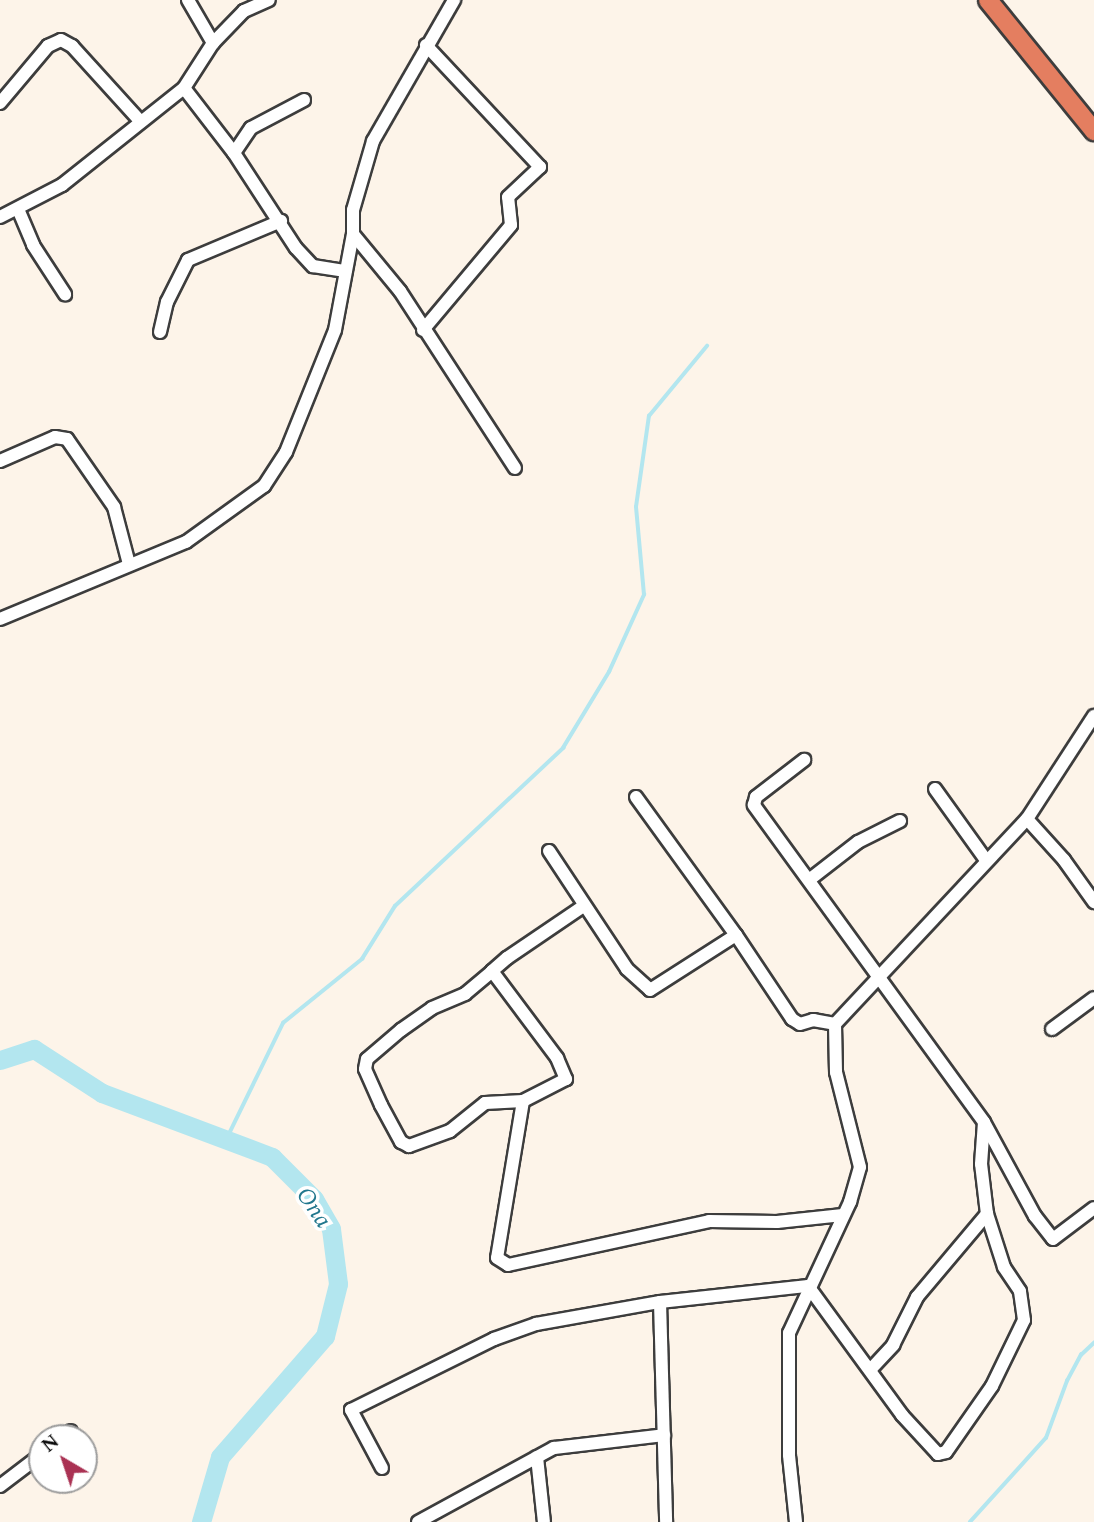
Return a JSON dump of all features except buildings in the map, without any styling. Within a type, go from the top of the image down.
[{"type":"highway","points":[[988,0],[1094,131]]},
{"type":"street","points":[[188,0],[213,43]]},
{"type":"street","points":[[0,217],[62,185],[184,88],[213,43],[244,11],[269,0]]},
{"type":"street","points":[[0,619],[186,542],[264,486],[303,413],[335,330],[353,234],[353,210],[373,141],[454,0]]},
{"type":"street","points":[[1,103],[48,46],[61,40],[72,46],[140,121]]},
{"type":"street","points":[[423,330],[511,225],[508,197],[540,167],[426,45]]},
{"type":"street","points":[[184,88],[234,153],[281,221],[296,248],[313,266],[346,271]]},
{"type":"street","points":[[234,153],[251,128],[304,100]]},
{"type":"street","points":[[18,209],[33,245],[65,294]]},
{"type":"street","points":[[160,332],[167,302],[188,260],[281,221]]},
{"type":"street","points":[[353,234],[400,290],[423,330],[515,468]]},
{"type":"street","points":[[0,461],[55,437],[67,439],[114,507],[129,564]]},
{"type":"street","points":[[796,1522],[789,1455],[789,1333],[808,1286],[843,1215],[860,1167],[836,1072],[835,1024],[1027,819],[1094,716]]},
{"type":"street","points":[[804,761],[755,797],[754,805],[810,880],[878,980],[984,1122],[1035,1216],[1053,1239],[1094,1208]]},
{"type":"street","points":[[934,789],[986,860]]},
{"type":"street","points":[[636,797],[736,935],[792,1019],[800,1024],[835,1024]]},
{"type":"street","points":[[1027,819],[1064,860],[1094,902]]},
{"type":"street","points":[[810,880],[858,842],[900,821]]},
{"type":"street","points":[[550,851],[582,907],[627,969],[650,990],[736,935]]},
{"type":"street","points":[[492,971],[557,1058],[566,1079],[523,1101],[485,1104],[450,1130],[409,1146],[401,1142],[365,1069],[367,1059],[432,1007],[465,994],[492,971],[582,907]]},
{"type":"street","points":[[1052,1029],[1094,998]]},
{"type":"street","points":[[523,1101],[497,1258],[508,1265],[709,1221],[777,1222],[843,1215]]},
{"type":"street","points":[[808,1286],[931,1450],[946,1452],[992,1386],[1024,1320],[1020,1291],[1004,1267],[987,1214],[981,1164],[984,1122]]},
{"type":"street","points":[[871,1370],[893,1345],[917,1297],[987,1214]]},
{"type":"street","points":[[382,1468],[351,1410],[494,1339],[536,1324],[660,1303],[808,1286]]},
{"type":"street","points":[[660,1303],[666,1522]]},
{"type":"street","points":[[418,1522],[554,1448],[664,1435]]},
{"type":"street","points":[[537,1457],[544,1522]]},
{"type":"street","points":[[0,1486],[28,1465]]},
{"type":"waterway","points":[[227,1138],[283,1023],[362,959],[395,906],[563,748],[609,672],[644,595],[636,507],[649,416],[707,346]]},
{"type":"waterway","name":"Ona","points":[[0,1060],[34,1049],[102,1093],[272,1157],[314,1199],[331,1229],[338,1284],[325,1336],[220,1457],[201,1522]]},
{"type":"waterway","points":[[970,1522],[1046,1438],[1067,1381],[1081,1355],[1094,1343]]}]
